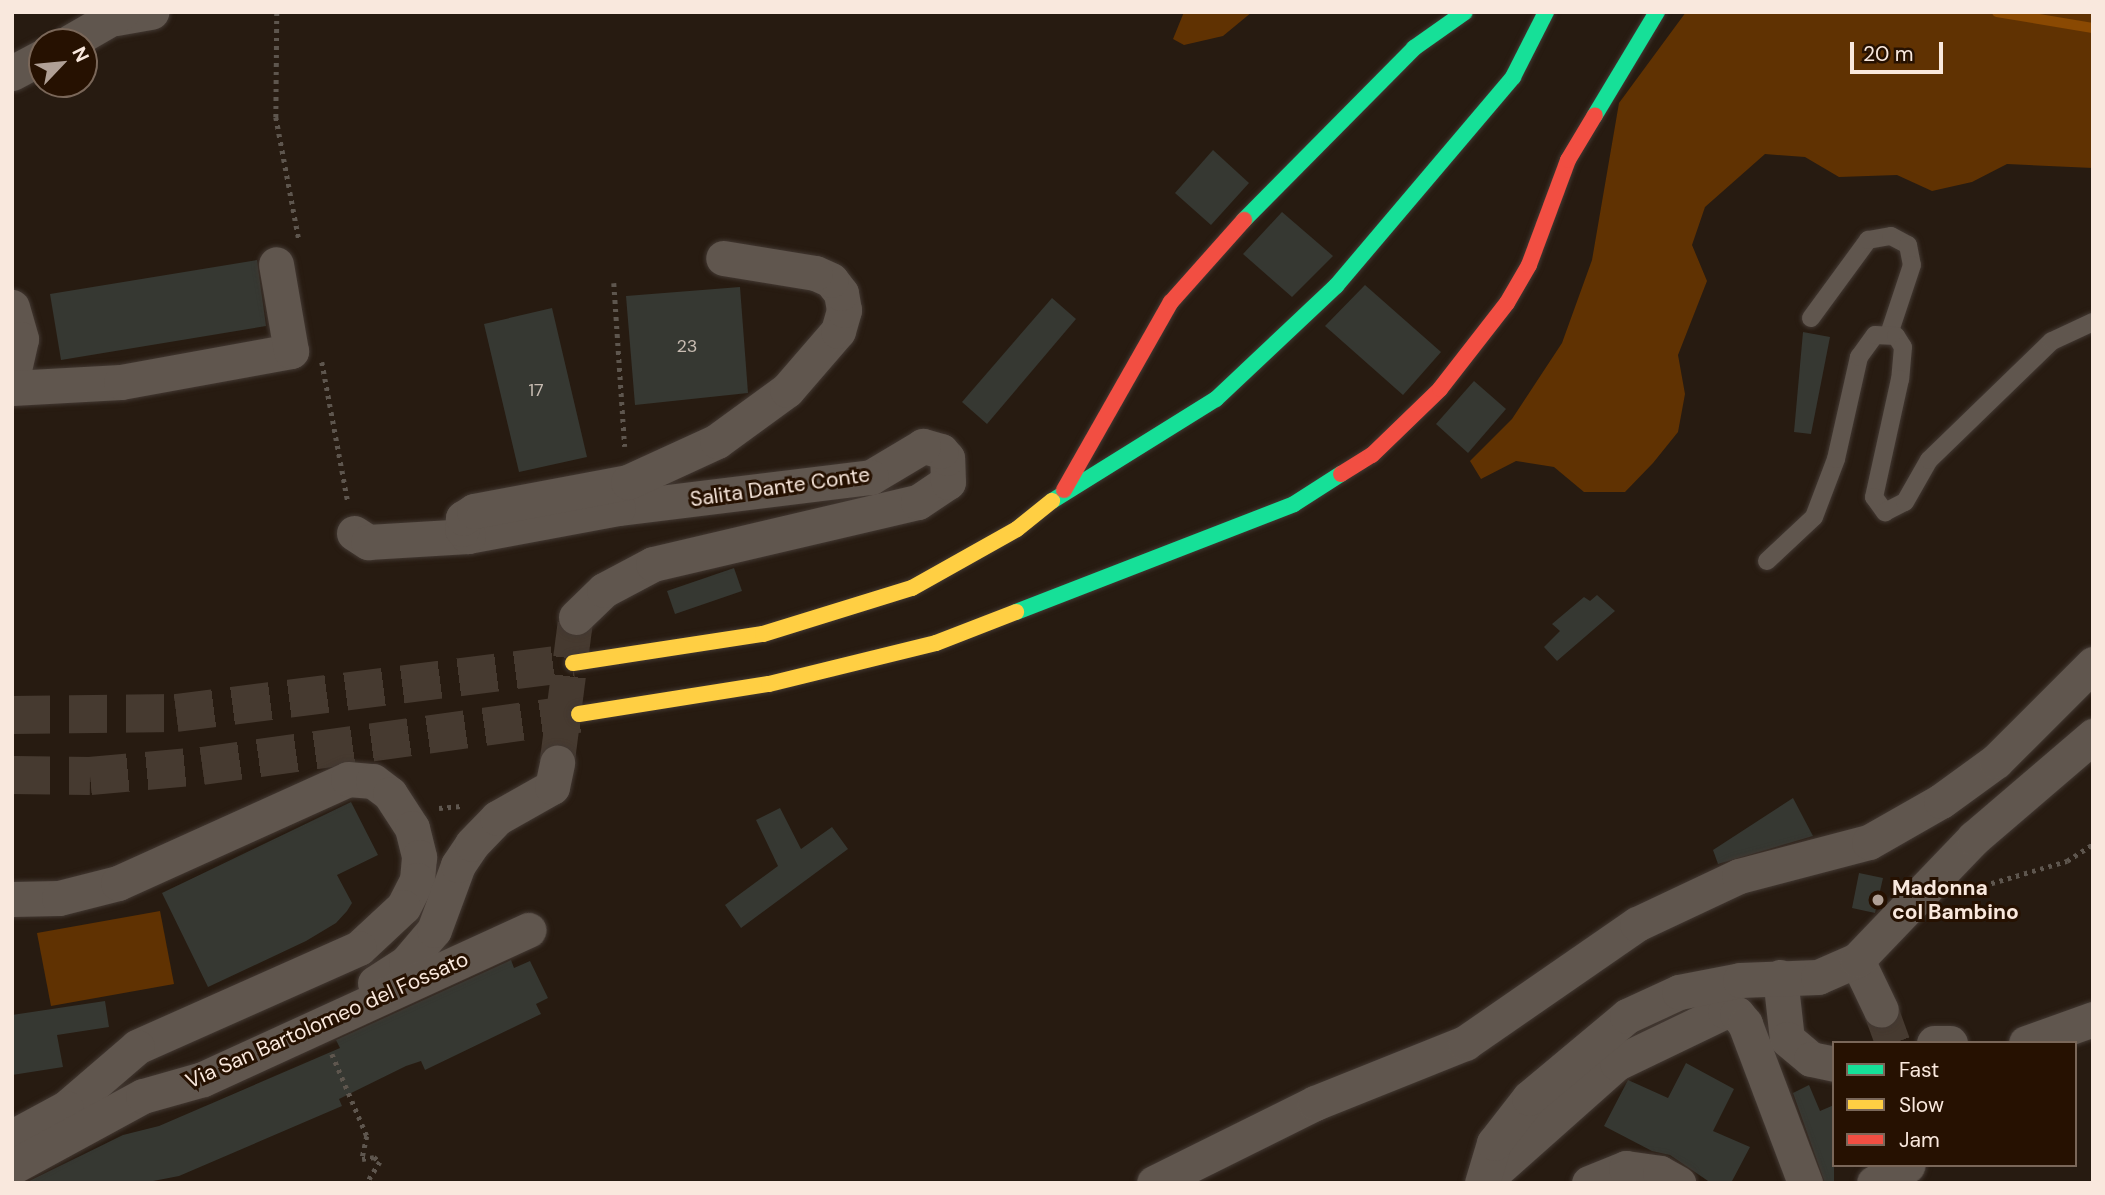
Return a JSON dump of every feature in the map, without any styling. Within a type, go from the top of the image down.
[{"type":"highway","points":[[1063,492],[1171,302],[1251,212],[1413,48],[1465,12]]},
{"type":"highway","points":[[573,663],[763,634],[912,588],[1017,529],[1063,492],[1216,398],[1336,286],[1513,77],[1546,12]]},
{"type":"highway","points":[[579,714],[769,684],[936,643],[1294,504],[1372,455],[1440,389],[1507,303],[1529,265],[1568,159],[1657,12]]},
{"type":"street","points":[[95,28],[119,15],[151,12]]},
{"type":"street","points":[[12,73],[28,64]]},
{"type":"street","name":"Salita Dante Conte","points":[[468,536],[462,529],[463,518],[474,511],[628,482],[717,441],[773,404],[841,324],[841,293],[824,276],[723,258]]},
{"type":"street","points":[[12,388],[121,382],[291,351],[276,264]]},
{"type":"street","points":[[12,307],[21,339],[12,379]]},
{"type":"street","name":"Salita Dante Conte","points":[[354,533],[368,542],[468,536],[618,508],[871,477],[923,446],[941,451],[947,458],[948,482],[928,499],[667,559],[615,582],[576,617]]},
{"type":"street","points":[[1154,1183],[1315,1103],[1465,1043],[1637,924],[1739,876],[1869,842],[1941,801],[1996,761],[2093,664]]},
{"type":"street","points":[[1482,1183],[1494,1143],[1529,1098],[1627,1016],[1679,992],[1740,979],[1818,977],[1857,961],[1975,838],[2093,736]]},
{"type":"street","points":[[143,1096],[211,1054],[370,986],[406,962],[434,930],[465,854],[497,818],[552,787],[557,764]]},
{"type":"street","points":[[12,899],[59,898],[118,883],[343,780],[366,780],[386,790],[414,834],[419,857],[418,880],[397,915],[371,939],[331,962],[137,1046],[66,1108],[12,1137]]},
{"type":"street","name":"Via San Bartolomeo del Fossato","points":[[12,1167],[143,1096],[203,1079],[529,930]]},
{"type":"street","points":[[1857,961],[1881,1010]]},
{"type":"street","points":[[1780,977],[1787,1039],[1811,1059],[1832,1064]]},
{"type":"street","points":[[1482,1183],[1617,1063],[1725,1012],[1737,1014],[1745,1024],[1805,1183]]},
{"type":"street","points":[[2032,1041],[2093,1019]]},
{"type":"street","points":[[1874,1183],[1904,1167]]},
{"type":"street","points":[[1589,1183],[1626,1168],[1660,1173],[1678,1183]]},
{"type":"lane","points":[[1811,318],[1868,240],[1891,236],[1908,245],[1912,265],[1889,334]]},
{"type":"lane","points":[[1767,561],[1814,517],[1836,459],[1859,357],[1875,335],[1889,334],[1900,340],[1903,359],[1874,497],[1885,512],[1905,502],[1929,460],[2052,341],[2093,322]]},
{"type":"path","points":[[614,283],[628,482]]},
{"type":"path","points":[[414,834],[418,813],[456,803],[497,818]]},
{"type":"path","points":[[1971,890],[2067,861],[2093,844]]},
{"type":"path","points":[[319,1028],[360,1113],[367,1136],[362,1158],[374,1157],[380,1162],[367,1183]]},
{"type":"shaded area","points":[[1184,12],[1252,12],[1223,36],[1184,45],[1173,39]]},
{"type":"shaded area","points":[[1686,12],[2093,12],[2093,168],[2007,164],[1972,182],[1932,191],[1897,175],[1839,177],[1805,157],[1765,154],[1705,207],[1692,245],[1707,281],[1678,355],[1685,394],[1678,432],[1653,463],[1625,492],[1584,492],[1554,467],[1516,461],[1481,479],[1470,461],[1512,419],[1562,343],[1592,260],[1619,103]]},
{"type":"shaded area","points":[[160,911],[174,984],[51,1006],[37,933]]},
{"type":"building","points":[[1213,150],[1249,183],[1211,225],[1175,193]]},
{"type":"building","points":[[1282,212],[1333,256],[1292,297],[1243,254]]},
{"type":"building","points":[[257,260],[266,326],[61,360],[50,294]]},
{"type":"building","points":[[1365,285],[1441,352],[1403,395],[1325,326]]},
{"type":"building","points":[[740,287],[748,393],[635,405],[626,296]]},
{"type":"building","points":[[1052,298],[1076,319],[987,424],[962,402]]},
{"type":"building","points":[[552,308],[587,457],[519,472],[484,324]]},
{"type":"building","points":[[1803,332],[1830,337],[1811,434],[1794,432]]},
{"type":"building","points":[[1474,381],[1506,409],[1468,453],[1436,424]]},
{"type":"building","points":[[734,568],[742,591],[675,614],[667,591]]},
{"type":"building","points":[[1597,595],[1615,611],[1557,661],[1544,647],[1560,631],[1552,624],[1584,597],[1590,601]]},
{"type":"building","points":[[1793,798],[1813,836],[1718,864],[1713,850]]},
{"type":"building","points":[[351,802],[378,855],[337,875],[352,903],[347,911],[336,923],[306,941],[208,987],[162,893]]},
{"type":"building","points":[[780,808],[801,849],[832,827],[848,849],[741,928],[725,905],[778,866],[756,820]]},
{"type":"building","points":[[1859,873],[1883,878],[1875,913],[1852,908]]},
{"type":"building","points":[[511,960],[514,968],[530,961],[548,998],[536,1004],[541,1014],[425,1070],[421,1061],[406,1066],[339,1099],[342,1106],[179,1176],[143,1183],[25,1183],[123,1135],[159,1126],[340,1048],[336,1040]]},
{"type":"building","points":[[105,1001],[109,1027],[57,1035],[63,1067],[12,1075],[12,1015]]},
{"type":"building","points":[[1686,1063],[1734,1089],[1713,1131],[1750,1147],[1731,1183],[1711,1183],[1670,1155],[1652,1151],[1604,1126],[1628,1080],[1668,1098]]},
{"type":"building","points":[[1809,1085],[1820,1111],[1832,1106],[1834,1183],[1825,1183],[1793,1093]]},
{"type":"waterway","points":[[1997,12],[2093,28]]},
{"type":"tunnel","points":[[557,763],[576,617]]},
{"type":"tunnel","points":[[12,715],[176,713],[573,663]]},
{"type":"tunnel","points":[[12,775],[90,776],[202,766],[579,714]]},
{"type":"tunnel","points":[[1881,1010],[1892,1041]]},
{"type":"traffic: fast","points":[[1244,220],[1414,48],[1465,12]]},
{"type":"traffic: fast","points":[[1052,501],[1216,399],[1336,286],[1513,77],[1546,12]]},
{"type":"traffic: fast","points":[[1595,115],[1657,12]]},
{"type":"traffic: fast","points":[[1016,612],[1294,504],[1341,474]]},
{"type":"traffic: slow","points":[[573,663],[763,634],[912,588],[1017,529],[1052,501]]},
{"type":"traffic: slow","points":[[579,714],[769,684],[936,643],[1016,612]]},
{"type":"traffic: jam","points":[[1341,474],[1372,455],[1440,389],[1507,303],[1529,265],[1568,160],[1595,115]]},
{"type":"traffic: jam","points":[[1064,490],[1171,302],[1244,220]]},
{"type":"place","name":"Madonna col Bambino","points":[[1878,900]]}]
